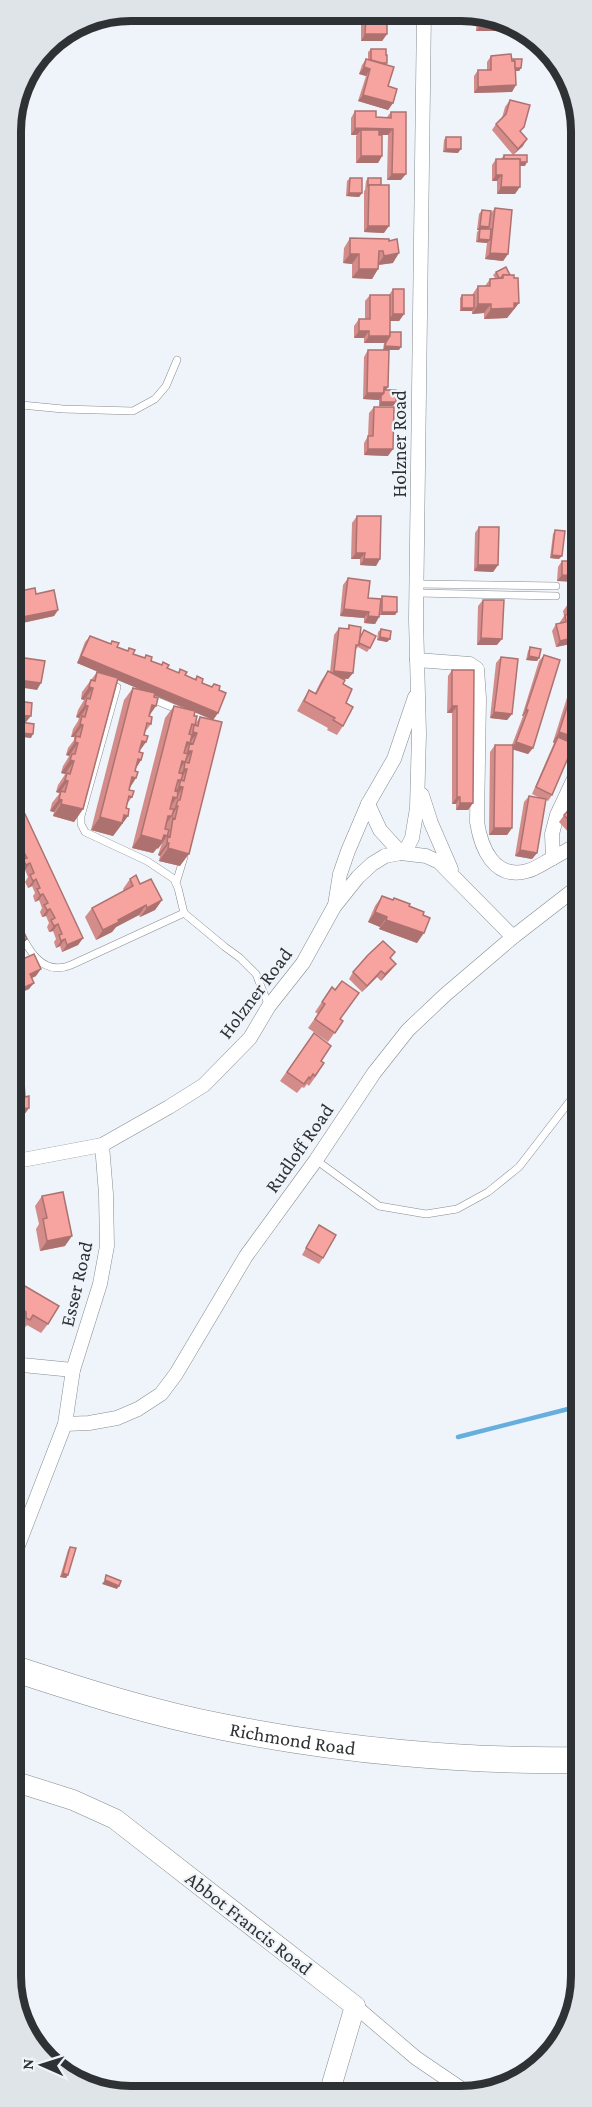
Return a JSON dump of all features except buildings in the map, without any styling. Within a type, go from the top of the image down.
[{"type":"highway","name":"Richmond Road","points":[[21,1671],[132,1706],[264,1734],[419,1754],[571,1760]]},
{"type":"street","name":"Holzner Road","points":[[334,907],[340,874],[368,804],[394,759],[417,690],[424,21]]},
{"type":"street","points":[[417,660],[470,664],[477,669],[479,698],[477,822],[480,841],[488,857],[498,868],[526,871],[571,848]]},
{"type":"street","points":[[368,804],[380,830],[401,853],[408,846],[413,833],[417,808],[417,690]]},
{"type":"street","points":[[418,775],[424,806],[453,874]]},
{"type":"street","points":[[553,858],[552,834],[557,815],[571,785]]},
{"type":"street","name":"Holzner Road","points":[[21,1160],[102,1145],[204,1085],[250,1038],[269,1006],[303,963],[334,907],[358,877],[385,856],[401,853],[426,856],[439,862],[513,937]]},
{"type":"street","name":"Rudloff Road","points":[[65,1424],[117,1418],[161,1394],[176,1374],[246,1256],[316,1160],[374,1073],[408,1030],[513,937],[571,892]]},
{"type":"street","name":"Esser Road","points":[[73,1370],[100,1284],[107,1246],[102,1145]]},
{"type":"street","points":[[21,1365],[73,1370],[65,1424],[21,1538]]},
{"type":"street","name":"Abbot Francis Road","points":[[21,1784],[73,1800],[115,1819],[355,2006],[417,2058],[457,2086]]},
{"type":"street","points":[[331,2086],[355,2006]]},
{"type":"lane","points":[[21,405],[133,411],[155,399],[166,387],[177,360]]},
{"type":"lane","points":[[417,588],[556,586]]},
{"type":"lane","points":[[417,588],[556,596]]},
{"type":"lane","points":[[117,687],[81,816],[81,824],[85,832],[158,867],[176,883]]},
{"type":"lane","points":[[147,697],[188,714]]},
{"type":"lane","points":[[186,849],[176,883],[184,913],[240,958],[256,974],[269,1006]]},
{"type":"lane","points":[[21,932],[34,955],[48,968],[55,970],[71,965],[184,913]]},
{"type":"lane","points":[[316,1160],[379,1206],[426,1214],[457,1209],[488,1192],[519,1167],[571,1100]]},
{"type":"waterway","points":[[458,1437],[571,1408]]}]
